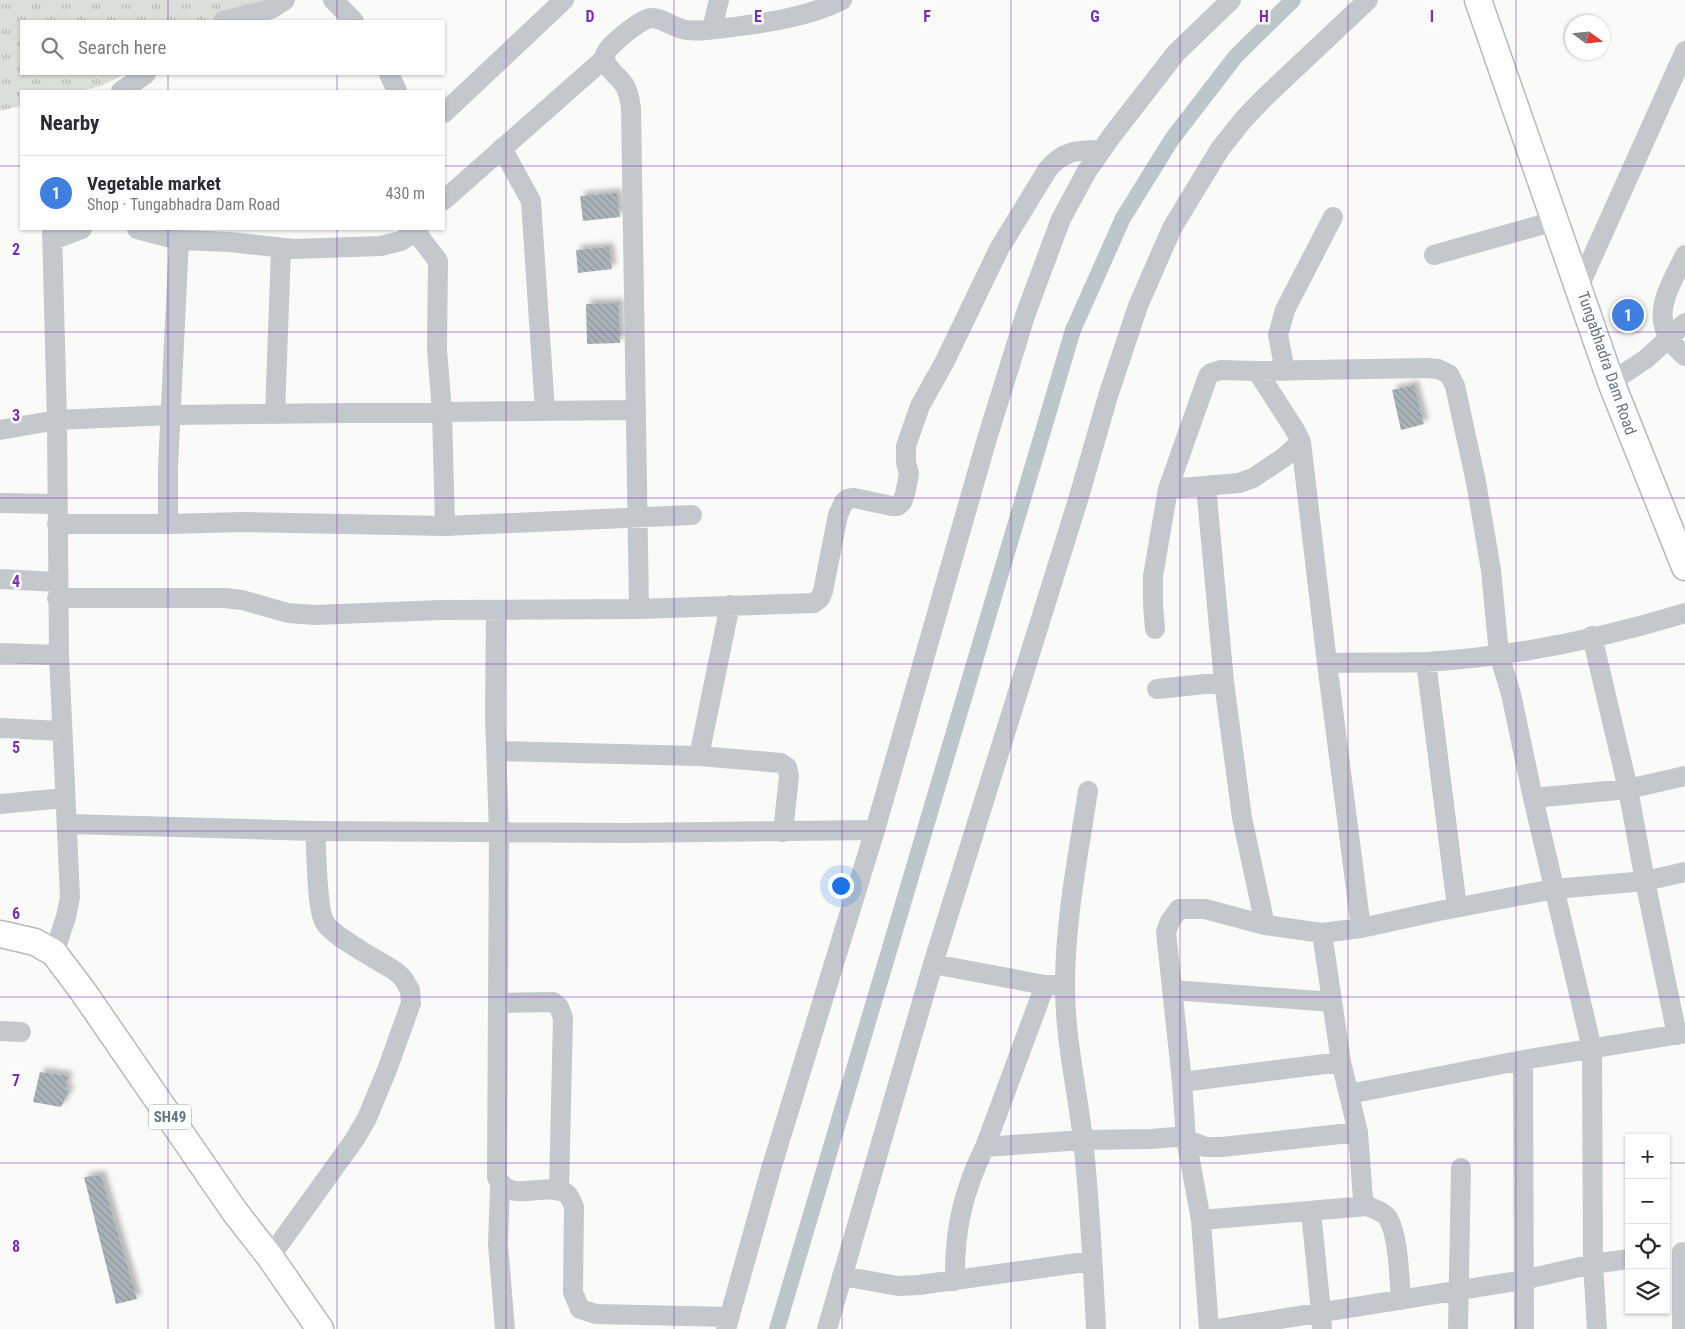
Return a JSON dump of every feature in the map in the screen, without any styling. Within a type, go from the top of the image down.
[{"type":"main road","points":[[1478,0],[1578,289]]},
{"type":"main road","name":"Tungabhadra Dam Road","points":[[1578,289],[1611,382],[1685,567]]},
{"type":"main road","name":"SH49","points":[[0,934],[35,942],[54,953],[82,990],[235,1212],[270,1257],[320,1329]]},
{"type":"street","points":[[227,20],[271,9],[285,0]]},
{"type":"street","points":[[333,0],[353,20]]},
{"type":"street","points":[[445,112],[564,0]]},
{"type":"street","points":[[712,29],[720,0]]},
{"type":"street","points":[[639,609],[631,108],[625,85],[607,64],[606,53],[610,46],[644,20],[651,9],[681,29],[689,31],[758,24],[797,8],[816,11],[842,0]]},
{"type":"street","points":[[500,1186],[513,1191],[559,1191],[566,1193],[570,1198],[574,1207],[573,1292],[580,1309],[596,1314],[728,1323],[771,1169],[875,830],[986,442],[1026,313],[1061,219],[1087,171],[1176,53],[1231,0]]},
{"type":"street","points":[[826,1329],[933,964],[1078,500],[1113,379],[1138,306],[1172,228],[1220,149],[1243,120],[1368,0]]},
{"type":"street","name":"Tungabhadra Dam Road","points":[[1578,289],[1685,52]]},
{"type":"street","points":[[445,199],[605,58]]},
{"type":"street","points":[[122,90],[145,75]]},
{"type":"street","points":[[389,75],[397,90]]},
{"type":"street","points":[[502,148],[531,202],[545,412]]},
{"type":"street","points":[[0,579],[57,590],[225,598],[242,600],[288,613],[315,615],[441,610],[639,609],[814,603],[820,598],[823,591],[838,515],[844,502],[847,499],[854,498],[898,506],[902,502],[909,474],[906,462],[906,446],[920,406],[946,361],[999,249],[1048,169],[1065,154],[1077,150],[1102,150]]},
{"type":"street","points":[[1285,371],[1278,335],[1285,310],[1333,217]]},
{"type":"street","points":[[1434,255],[1555,221]]},
{"type":"street","points":[[54,953],[66,917],[70,897],[68,824],[61,731],[57,590],[57,420],[52,264],[53,234],[76,230]]},
{"type":"street","points":[[140,230],[179,240],[230,242],[281,249],[381,246],[401,241],[418,231],[438,261],[437,349],[442,412],[445,526]]},
{"type":"street","points":[[168,524],[170,415],[179,240]]},
{"type":"street","points":[[275,414],[281,249]]},
{"type":"street","points":[[1685,255],[1665,297],[1662,312],[1669,340],[1685,356]]},
{"type":"street","points":[[1611,382],[1646,359],[1685,324]]},
{"type":"street","points":[[1155,629],[1153,576],[1168,489],[1208,376],[1211,373],[1222,370],[1257,372],[1427,368],[1438,369],[1449,374],[1455,386],[1476,482],[1491,570],[1499,654],[1511,694],[1533,798],[1592,1049],[1593,1264],[1597,1329]]},
{"type":"street","points":[[1257,372],[1301,442],[1327,663],[1362,928]]},
{"type":"street","points":[[0,430],[57,420],[170,415],[635,410]]},
{"type":"street","points":[[1168,489],[1238,483],[1253,478],[1283,458],[1301,442]]},
{"type":"street","points":[[1206,486],[1224,682],[1242,818],[1266,925]]},
{"type":"street","points":[[0,503],[57,504]]},
{"type":"street","points":[[57,524],[242,522],[445,526],[692,515]]},
{"type":"street","points":[[699,756],[730,606]]},
{"type":"street","points":[[496,610],[495,716],[498,832],[497,1178],[500,1186],[498,1244],[500,1329]]},
{"type":"street","points":[[1327,663],[1426,662],[1499,654],[1592,636],[1685,613]]},
{"type":"street","points":[[1349,1094],[1524,1060],[1681,1034],[1645,881],[1628,789],[1592,636]]},
{"type":"street","points":[[0,653],[59,655]]},
{"type":"street","points":[[1426,662],[1457,907]]},
{"type":"street","points":[[1157,689],[1224,682]]},
{"type":"street","points":[[0,728],[61,731]]},
{"type":"street","points":[[497,751],[699,756],[781,763],[786,767],[789,776],[783,832]]},
{"type":"street","points":[[1533,798],[1628,789],[1685,776]]},
{"type":"street","points":[[1088,791],[1068,921],[1065,985],[1067,1032],[1083,1140],[1096,1329]]},
{"type":"street","points":[[0,804],[65,798]]},
{"type":"street","points":[[68,824],[315,831],[627,833],[875,830]]},
{"type":"street","points":[[270,1257],[355,1139],[367,1118],[387,1070],[411,1003],[410,990],[403,978],[395,970],[333,932],[324,922],[320,908],[315,831]]},
{"type":"street","points":[[1209,1329],[1201,1220],[1186,1139],[1182,1082],[1166,932],[1170,921],[1179,909],[1205,909],[1266,925],[1322,933],[1362,928],[1457,907],[1554,889],[1645,881],[1685,872]]},
{"type":"street","points":[[1322,933],[1341,1062],[1358,1132],[1362,1195],[1367,1206]]},
{"type":"street","points":[[933,964],[1045,985],[1065,985]]},
{"type":"street","points":[[955,1281],[954,1251],[960,1212],[975,1167],[985,1147],[1045,985]]},
{"type":"street","points":[[1173,990],[1332,1002]]},
{"type":"street","points":[[498,1002],[553,1002],[559,1008],[563,1018],[559,1191]]},
{"type":"street","points":[[0,1031],[21,1032]]},
{"type":"street","points":[[1524,1060],[1524,1329]]},
{"type":"street","points":[[1182,1082],[1341,1062]]},
{"type":"street","points":[[985,1147],[1083,1140],[1174,1137],[1186,1139],[1206,1147],[1222,1147],[1358,1132]]},
{"type":"street","points":[[1458,1329],[1461,1168]]},
{"type":"street","points":[[1201,1220],[1367,1206],[1387,1217],[1394,1236],[1401,1300]]},
{"type":"street","points":[[1311,1212],[1322,1321]]},
{"type":"street","points":[[1678,1252],[1682,1329]]},
{"type":"street","points":[[1218,1329],[1322,1321],[1401,1300],[1458,1289],[1523,1280],[1593,1264],[1625,1260]]},
{"type":"street","points":[[842,1276],[898,1286],[955,1281],[1092,1261]]},
{"type":"green space","points":[[0,0],[269,0],[229,20],[20,20],[20,75],[123,75],[101,86],[84,90],[20,90],[20,106],[0,111]]},
{"type":"building","points":[[617,193],[620,217],[583,221],[580,196]]},
{"type":"building","points":[[609,247],[612,269],[578,273],[576,250]]},
{"type":"building","points":[[619,303],[620,343],[587,344],[586,304]]},
{"type":"building","points":[[1414,385],[1424,424],[1401,430],[1392,390]]},
{"type":"building","points":[[40,1072],[68,1076],[66,1089],[70,1090],[61,1107],[33,1102]]},
{"type":"building","points":[[101,1175],[137,1299],[116,1304],[84,1177]]},
{"type":"waterway","points":[[777,1329],[1073,330],[1123,218],[1172,139],[1236,56],[1293,0]]},
{"type":"place","name":"Vegetable market","points":[[1628,315]]}]
